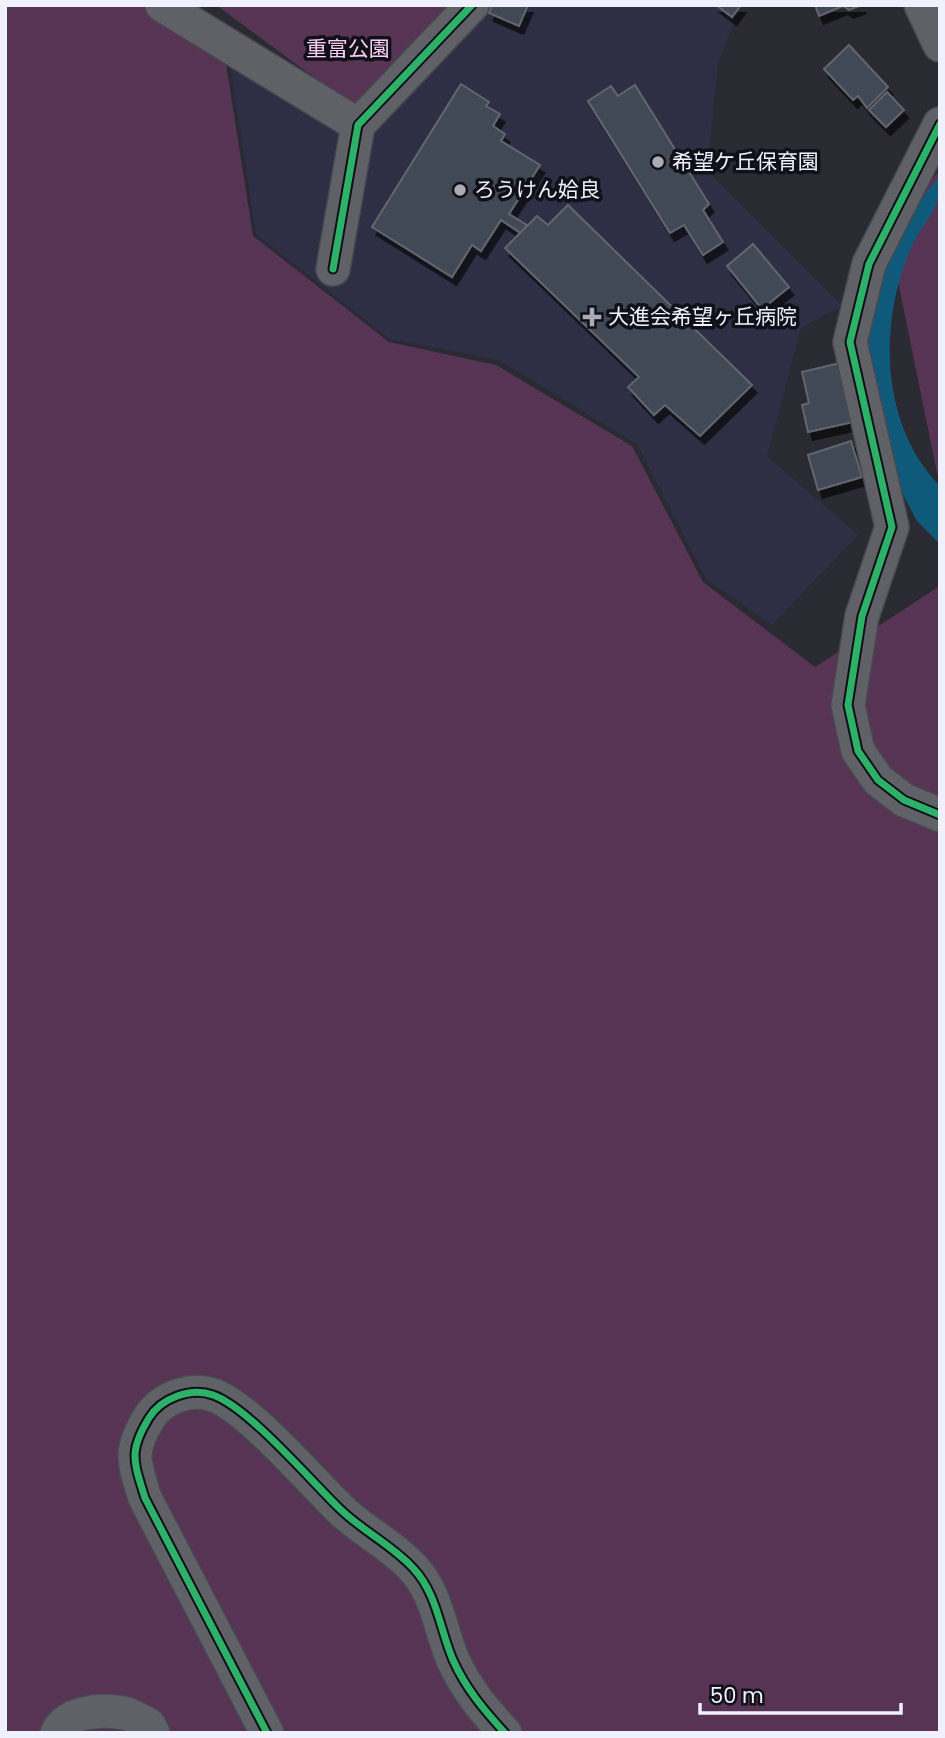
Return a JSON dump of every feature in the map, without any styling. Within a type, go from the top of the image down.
[{"type":"street","points":[[162,5],[358,125]]},
{"type":"street","points":[[333,269],[358,125],[472,5]]},
{"type":"street","points":[[921,5],[940,45]]},
{"type":"street","points":[[940,124],[869,264],[850,342],[892,527],[862,616],[848,705],[858,751],[878,780],[904,800],[940,815]]},
{"type":"street","points":[[267,1733],[145,1498],[133,1456],[141,1432],[163,1401],[197,1391],[215,1395],[241,1411],[342,1511],[414,1569],[432,1597],[452,1659],[471,1696],[505,1733]]},
{"type":"street","points":[[57,1733],[60,1725],[78,1714],[124,1713],[149,1725],[152,1733]]},
{"type":"shaded area","name":"大進会希望ヶ丘病院","points":[[481,5],[741,5],[718,63],[707,171],[842,306],[801,328],[767,456],[858,535],[772,625],[706,579],[637,444],[499,360],[390,339],[256,234],[227,45],[363,133]]},
{"type":"green space","points":[[5,5],[142,5],[222,38],[253,236],[389,342],[496,365],[632,446],[703,582],[815,667],[940,586],[940,1733],[5,1733]]},
{"type":"green space","name":"重富公園","points":[[216,5],[449,5],[353,106]]},
{"type":"green space","points":[[940,170],[940,488],[888,232]]},
{"type":"water","points":[[940,176],[938,199],[913,244],[902,273],[890,337],[890,370],[895,402],[905,433],[920,461],[940,486],[940,544],[917,521],[888,466],[862,333],[893,234]]},
{"type":"building","points":[[492,5],[528,5],[519,26],[489,13]]},
{"type":"building","points":[[716,5],[741,5],[732,17]]},
{"type":"building","points":[[815,5],[862,5],[849,10],[843,6],[819,16]]},
{"type":"building","points":[[849,45],[888,87],[867,108],[858,96],[853,100],[824,69]]},
{"type":"building","name":"ろうけん姶良","points":[[461,84],[489,102],[486,106],[500,114],[493,126],[505,134],[501,141],[540,165],[509,214],[527,225],[522,234],[501,220],[481,251],[472,245],[452,277],[372,227]]},
{"type":"building","points":[[635,85],[709,204],[703,210],[723,242],[703,255],[684,225],[670,233],[588,101],[611,86],[618,96]]},
{"type":"building","points":[[887,92],[904,110],[886,127],[869,110]]},
{"type":"building","points":[[568,205],[752,385],[700,436],[665,405],[654,415],[628,387],[639,377],[505,248],[537,216],[548,225]]},
{"type":"building","points":[[753,244],[789,287],[762,309],[727,266]]},
{"type":"building","points":[[840,363],[853,422],[808,432],[802,405],[809,403],[802,372]]},
{"type":"building","points":[[851,441],[862,477],[818,490],[808,455]]},
{"type":"cycle path","points":[[333,269],[358,125],[472,5]]},
{"type":"cycle path","points":[[940,124],[869,264],[850,342],[892,527],[862,616],[848,705],[858,751],[878,780],[904,800],[940,815]]},
{"type":"cycle path","points":[[267,1733],[145,1498],[138,1475],[136,1449],[149,1418],[161,1405],[186,1393],[213,1395],[243,1414],[278,1445],[348,1516],[413,1568],[433,1600],[458,1671],[476,1699],[505,1733]]},
{"type":"place","name":"希望ケ丘保育園","points":[[658,162]]},
{"type":"place","name":"ろうけん姶良","points":[[460,190]]},
{"type":"place","name":"大進会希望ヶ丘病院","points":[[592,317]]}]
